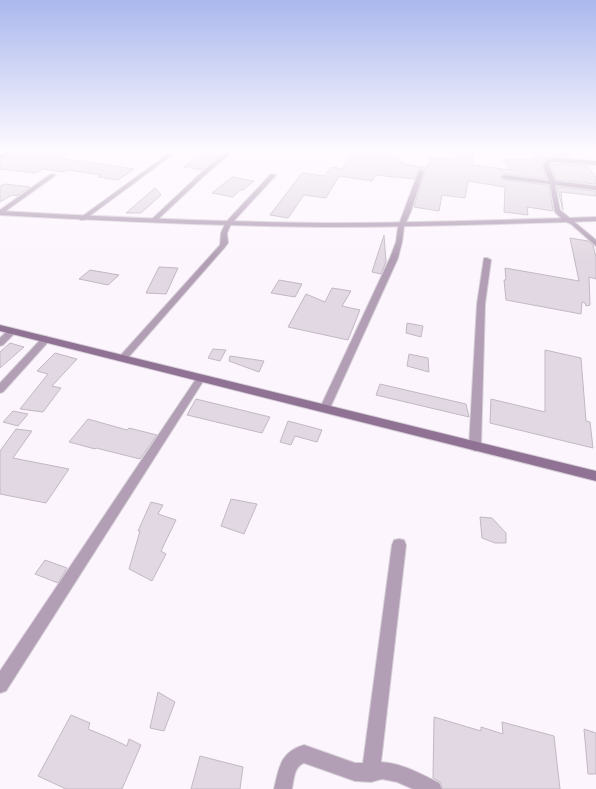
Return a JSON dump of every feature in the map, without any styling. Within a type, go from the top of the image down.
[{"type":"main road","points":[[0,328],[46,338],[596,476]]},
{"type":"street","points":[[0,213],[37,187]]},
{"type":"street","points":[[82,219],[126,187]]},
{"type":"street","points":[[153,221],[189,187]]},
{"type":"street","points":[[123,358],[225,243],[224,233],[228,223],[262,187]]},
{"type":"street","points":[[325,408],[394,258],[402,224],[416,187]]},
{"type":"street","points":[[553,187],[557,211],[566,220],[573,223],[593,239],[596,244]]},
{"type":"street","points":[[0,213],[82,219],[228,223],[402,224],[596,219]]},
{"type":"street","points":[[475,446],[481,304],[487,260]]},
{"type":"street","points":[[0,343],[12,331]]},
{"type":"street","points":[[0,389],[46,338]]},
{"type":"street","points":[[0,685],[202,378]]},
{"type":"street","points":[[371,772],[399,545]]},
{"type":"street","points":[[283,789],[293,758],[304,754],[348,771],[363,774],[378,770],[388,771],[433,789]]},
{"type":"building","points":[[0,187],[30,187],[17,196],[12,195],[0,202]]},
{"type":"building","points":[[220,187],[247,187],[243,190],[240,190],[233,197],[212,193]]},
{"type":"building","points":[[291,187],[333,187],[326,198],[304,195],[288,218],[270,215]]},
{"type":"building","points":[[420,187],[467,187],[465,198],[442,195],[439,211],[414,207]]},
{"type":"building","points":[[505,187],[549,187],[553,211],[527,207],[528,215],[504,212]]},
{"type":"building","points":[[557,187],[596,191],[596,196],[561,192],[563,210]]},
{"type":"building","points":[[155,188],[161,195],[141,213],[126,213]]},
{"type":"building","points":[[384,235],[386,262],[381,274],[372,272]]},
{"type":"building","points":[[570,238],[588,241],[593,245],[596,257],[596,279],[589,277],[590,305],[586,306],[585,303],[582,302],[581,314],[506,300],[504,280],[506,280],[505,268],[579,281]]},
{"type":"building","points":[[159,267],[178,268],[166,294],[146,293]]},
{"type":"building","points":[[90,270],[119,275],[108,285],[79,279]]},
{"type":"building","points":[[279,280],[302,284],[295,297],[271,293]]},
{"type":"building","points":[[332,288],[351,291],[342,306],[360,310],[348,340],[288,327],[306,294],[325,302]]},
{"type":"building","points":[[407,323],[423,326],[421,337],[406,333]]},
{"type":"building","points":[[10,343],[24,347],[0,368],[0,352]]},
{"type":"building","points":[[213,349],[226,350],[220,361],[208,358]]},
{"type":"building","points":[[545,350],[581,358],[586,421],[590,422],[593,448],[490,423],[491,399],[545,412]]},
{"type":"building","points":[[55,353],[77,359],[52,386],[61,388],[43,412],[20,409],[48,374],[37,371]]},
{"type":"building","points":[[409,354],[428,358],[429,372],[407,366]]},
{"type":"building","points":[[230,356],[264,361],[259,372],[229,361]]},
{"type":"building","points":[[380,384],[466,404],[469,417],[376,395]]},
{"type":"building","points":[[196,399],[270,417],[262,433],[187,415]]},
{"type":"building","points":[[13,411],[28,414],[18,426],[3,422]]},
{"type":"building","points":[[88,419],[127,430],[129,428],[157,435],[140,459],[69,442]]},
{"type":"building","points":[[288,421],[322,430],[317,442],[295,436],[291,445],[280,442]]},
{"type":"building","points":[[16,429],[32,431],[13,458],[69,469],[46,503],[0,494],[0,451]]},
{"type":"building","points":[[231,499],[257,504],[244,534],[221,526]]},
{"type":"building","points":[[151,502],[163,505],[158,514],[176,520],[161,551],[166,554],[152,581],[129,569],[140,531],[138,531]]},
{"type":"building","points":[[480,517],[492,518],[506,533],[506,543],[495,543],[482,538]]},
{"type":"building","points":[[45,560],[67,568],[58,583],[35,574]]},
{"type":"building","points":[[158,692],[175,702],[164,731],[150,728]]},
{"type":"building","points":[[71,715],[90,723],[88,729],[127,746],[129,739],[141,745],[122,789],[66,789],[38,776]]},
{"type":"building","points":[[434,717],[481,731],[481,727],[503,734],[502,722],[554,736],[560,789],[443,789],[440,782],[433,778]]},
{"type":"building","points":[[584,729],[596,733],[596,774],[588,774]]},
{"type":"building","points":[[200,756],[243,767],[240,789],[191,789]]}]
